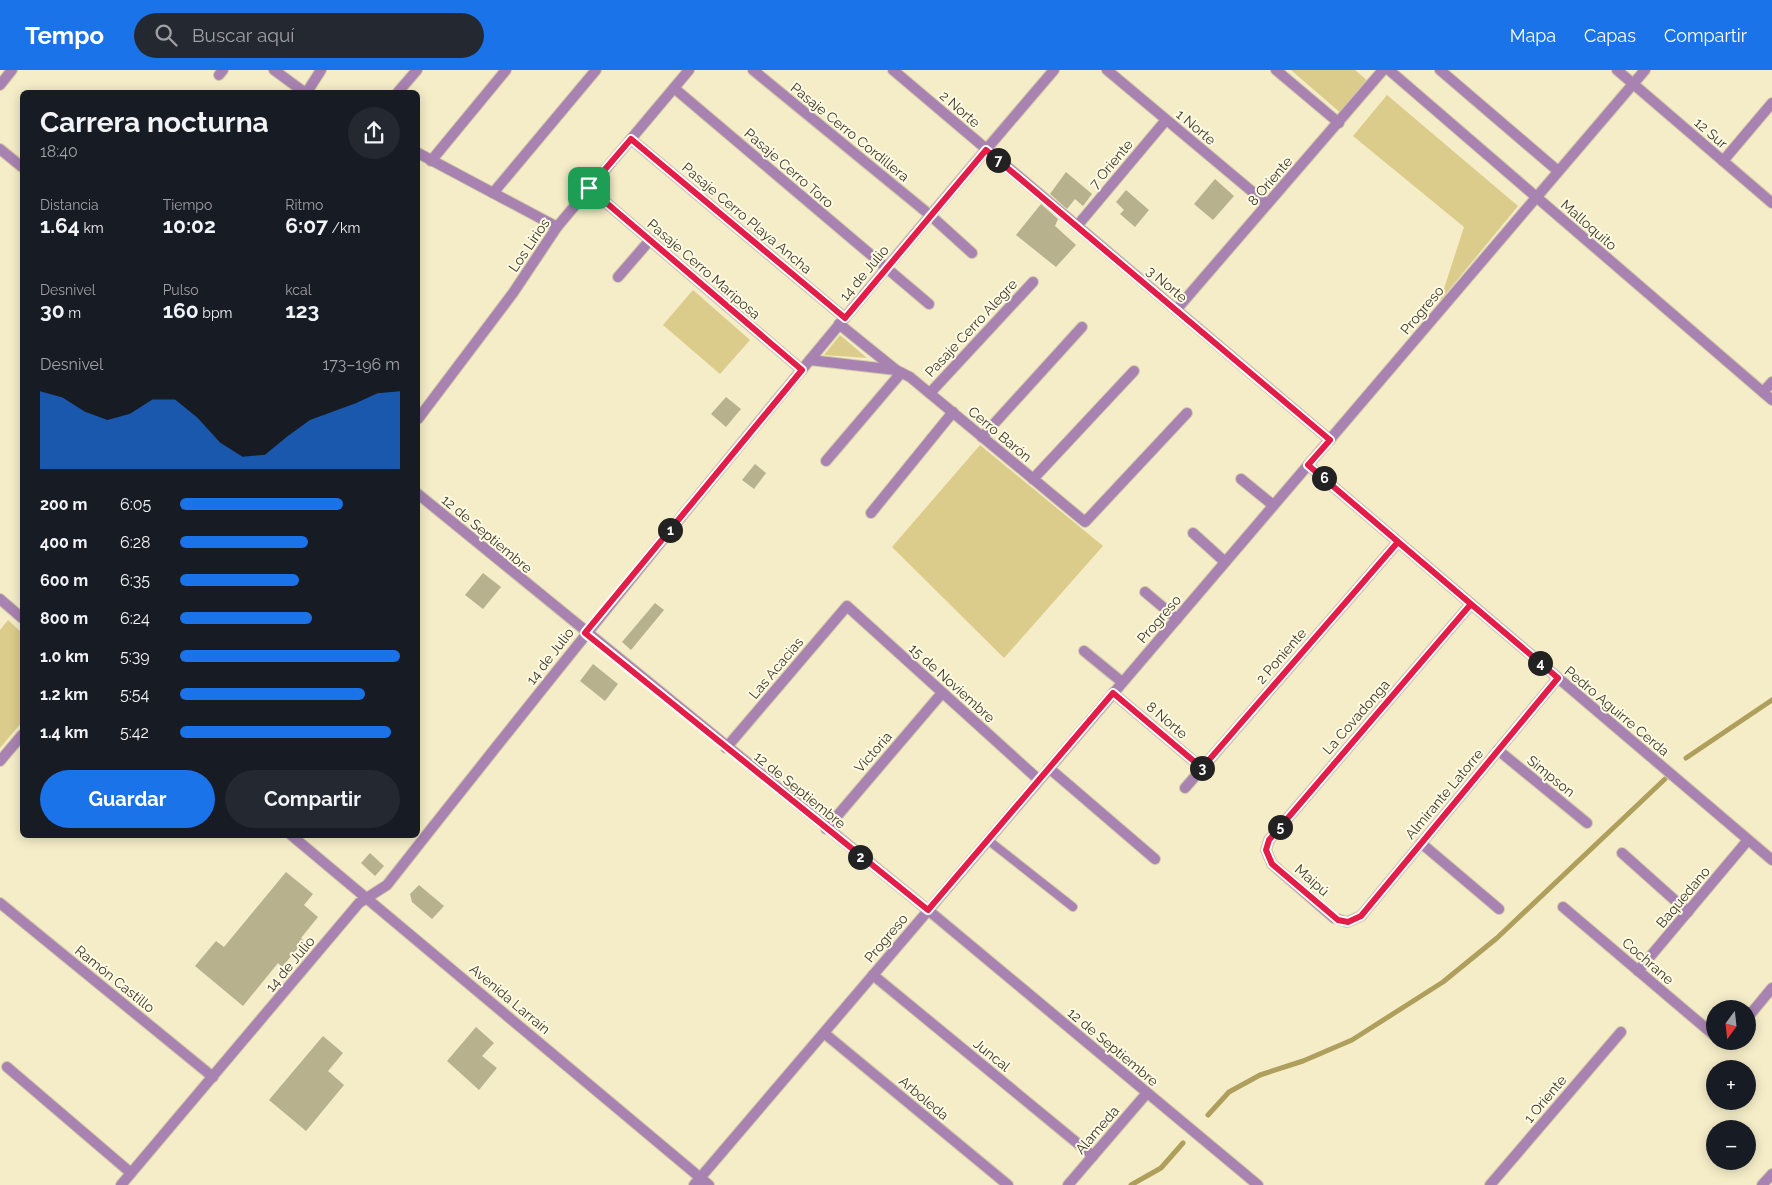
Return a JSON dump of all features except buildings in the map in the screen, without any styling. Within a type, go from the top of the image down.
[{"type":"street","points":[[0,85],[12,70]]},
{"type":"street","points":[[274,70],[302,90]]},
{"type":"street","points":[[306,90],[321,70]]},
{"type":"street","points":[[400,90],[417,70]]},
{"type":"street","points":[[431,160],[506,70]]},
{"type":"street","points":[[493,193],[596,70]]},
{"type":"street","name":"Los Lirios","points":[[420,416],[513,293],[557,227],[689,70]]},
{"type":"street","name":"Pasaje Cerro Cordillera","points":[[753,70],[930,215],[972,253]]},
{"type":"street","name":"2 Norte","points":[[893,70],[986,150]]},
{"type":"street","name":"14 de Julio","points":[[121,1185],[359,904],[387,885],[585,633],[930,215],[1054,70]]},
{"type":"street","name":"1 Norte","points":[[1107,70],[1267,204]]},
{"type":"street","points":[[1276,70],[1338,123]]},
{"type":"street","name":"8 Oriente","points":[[1176,310],[1383,70]]},
{"type":"street","name":"Malloquito","points":[[1389,70],[1772,400]]},
{"type":"street","points":[[1440,70],[1558,172]]},
{"type":"street","name":"12 Sur","points":[[1617,70],[1772,203]]},
{"type":"street","name":"Progreso","points":[[697,1181],[1645,70]]},
{"type":"street","name":"Pasaje Cerro Toro","points":[[674,88],[929,304]]},
{"type":"street","points":[[1723,161],[1772,103]]},
{"type":"street","name":"7 Oriente","points":[[1077,226],[1166,120]]},
{"type":"street","name":"Pasaje Cerro Playa Ancha","points":[[631,139],[842,321]]},
{"type":"street","points":[[0,149],[20,165]]},
{"type":"street","name":"3 Norte","points":[[986,150],[1330,440]]},
{"type":"street","points":[[420,154],[557,227]]},
{"type":"street","name":"Pasaje Cerro Mariposa","points":[[589,188],[802,370]]},
{"type":"street","points":[[618,277],[650,240]]},
{"type":"street","name":"Pasaje Cerro Alegre","points":[[930,393],[1033,282]]},
{"type":"street","name":"Cerro Barón","points":[[842,321],[898,371],[910,377],[930,393],[1085,522],[1187,413]]},
{"type":"street","points":[[982,437],[1082,327]]},
{"type":"street","name":"Cerro Barón","points":[[810,360],[898,371]]},
{"type":"street","points":[[826,461],[898,371]]},
{"type":"street","points":[[1033,479],[1134,371]]},
{"type":"street","points":[[1763,392],[1772,382]]},
{"type":"street","points":[[871,513],[953,412]]},
{"type":"street","name":"Pedro Aguirre Cerda","points":[[1308,465],[1772,860]]},
{"type":"street","points":[[1241,479],[1273,505]]},
{"type":"street","name":"12 de Septiembre","points":[[420,496],[585,633],[928,910],[1204,1142],[1258,1185]]},
{"type":"street","points":[[1193,533],[1225,562]]},
{"type":"street","name":"2 Poniente","points":[[1185,788],[1398,542]]},
{"type":"street","points":[[1145,592],[1177,619]]},
{"type":"street","points":[[0,600],[20,616]]},
{"type":"street","name":"La Covadonga","points":[[1266,850],[1269,840],[1471,604]]},
{"type":"street","name":"15 de Noviembre","points":[[847,606],[1039,780]]},
{"type":"street","name":"Las Acacias","points":[[726,748],[847,606]]},
{"type":"street","points":[[1084,651],[1122,682]]},
{"type":"street","name":"Almirante Latorre","points":[[1348,922],[1361,916],[1558,678]]},
{"type":"street","name":"Victoria","points":[[826,829],[942,692]]},
{"type":"street","name":"8 Norte","points":[[1113,693],[1202,768]]},
{"type":"street","points":[[0,761],[20,737]]},
{"type":"street","name":"Simpson","points":[[1498,750],[1587,823]]},
{"type":"street","points":[[1049,768],[1155,859]]},
{"type":"street","name":"Avenida Larraín","points":[[295,838],[368,898],[697,1181],[710,1185]]},
{"type":"street","name":"Baquedano","points":[[1638,971],[1748,840]]},
{"type":"street","points":[[1421,843],[1499,909]]},
{"type":"street","name":"Maipú","points":[[1266,850],[1272,864],[1334,918],[1348,922]]},
{"type":"street","points":[[1622,853],[1688,912]]},
{"type":"street","name":"Ramón Castillo","points":[[0,903],[213,1076]]},
{"type":"street","name":"Cochrane","points":[[1564,907],[1706,1028]]},
{"type":"street","name":"Juncal","points":[[872,975],[1093,1156]]},
{"type":"street","points":[[1756,1007],[1772,988]]},
{"type":"street","name":"1 Oriente","points":[[1490,1185],[1621,1032]]},
{"type":"street","name":"Arboleda","points":[[824,1033],[1008,1185]]},
{"type":"street","points":[[7,1067],[131,1173]]},
{"type":"street","name":"Alameda","points":[[1068,1185],[1147,1093]]},
{"type":"street","points":[[1762,1185],[1772,1174]]},
{"type":"lane","points":[[988,840],[1073,907]]},
{"type":"shaded area","points":[[1291,70],[1355,70],[1371,84],[1343,115]]},
{"type":"shaded area","points":[[1387,95],[1518,206],[1440,301],[1464,227],[1353,136]]},
{"type":"shaded area","points":[[693,290],[750,340],[720,374],[663,325]]},
{"type":"shaded area","points":[[840,335],[867,358],[824,355]]},
{"type":"shaded area","points":[[980,445],[1103,546],[1004,658],[892,547]]},
{"type":"shaded area","points":[[8,620],[20,631],[20,724],[0,748],[0,630]]},
{"type":"waterway","points":[[1686,758],[1772,700]]},
{"type":"waterway","points":[[1208,1115],[1229,1092],[1260,1075],[1303,1061],[1352,1040],[1443,982],[1497,938],[1665,779]]},
{"type":"waterway","points":[[1131,1185],[1161,1168],[1183,1143]]},
{"type":"route","points":[[589,188],[631,139],[845,318],[986,150],[1330,440],[1308,465],[1471,604],[1269,840],[1266,850],[1272,864],[1334,918],[1348,922],[1361,916],[1558,678],[1471,604],[1398,542],[1202,768],[1113,693],[928,910],[585,633],[802,370],[589,188]]}]
